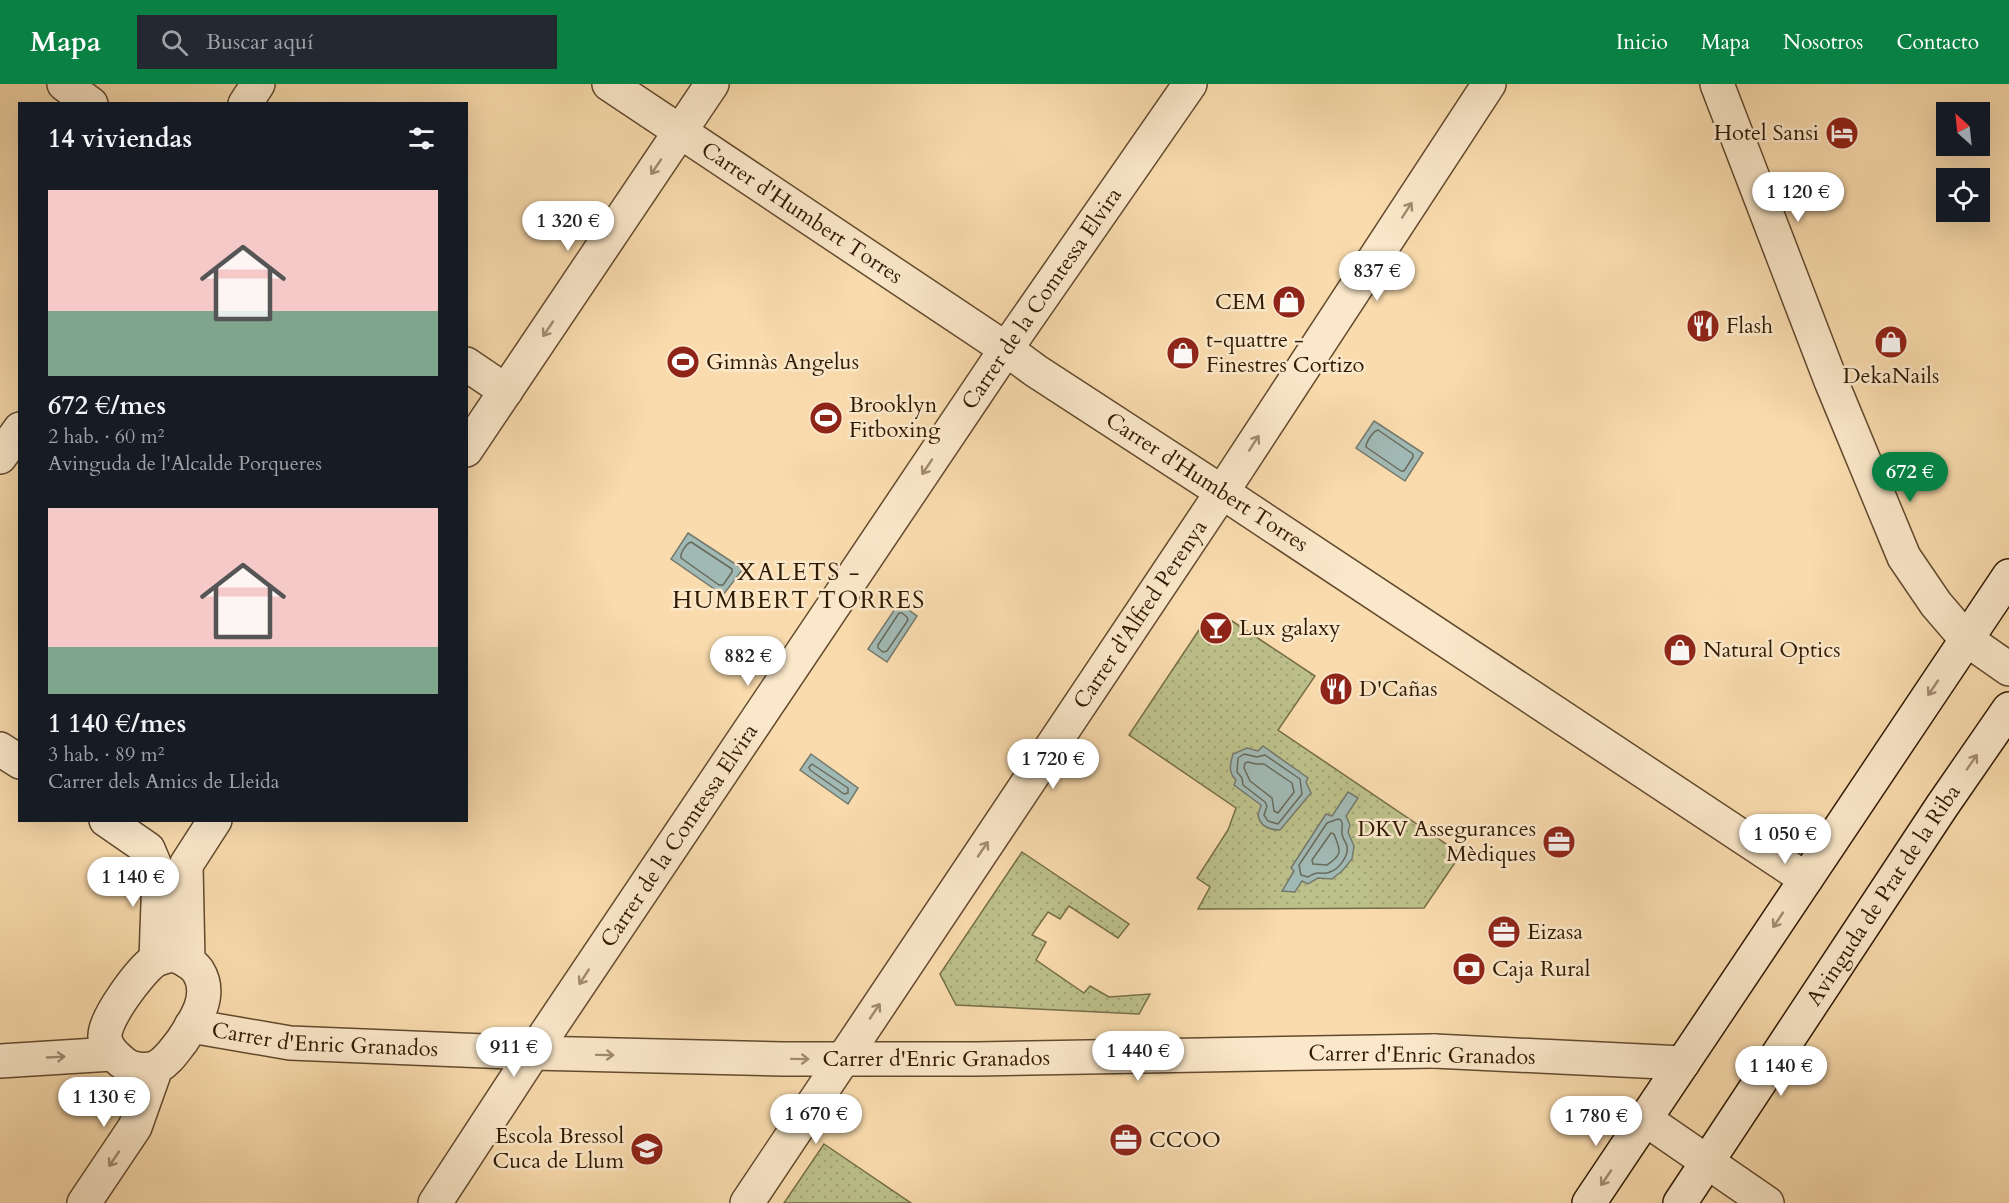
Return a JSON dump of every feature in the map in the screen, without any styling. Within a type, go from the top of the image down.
[{"type":"street","points":[[64,84],[88,102]]},
{"type":"street","points":[[246,102],[258,84]]},
{"type":"street","name":"Carrer d'Humbert Torres","points":[[609,84],[1036,371],[1806,879]]},
{"type":"street","points":[[468,447],[712,84]]},
{"type":"street","name":"Carrer de la Comtessa Elvira","points":[[435,1203],[533,1053],[1006,349],[1190,84]]},
{"type":"street","name":"Carrer d'Alfred Perenya","points":[[747,1203],[1222,492],[1490,84]]},
{"type":"street","points":[[1717,84],[1831,381],[1904,557],[1936,604],[1966,639],[2009,669]]},
{"type":"street","points":[[468,365],[506,391]]},
{"type":"street","points":[[0,457],[18,432]]},
{"type":"street","points":[[1589,1203],[2009,576]]},
{"type":"street","name":"Avinguda de Prat de la Riba","points":[[1680,1203],[2009,709]]},
{"type":"street","points":[[0,749],[18,761]]},
{"type":"street","points":[[109,822],[148,849],[159,875],[172,960]]},
{"type":"street","points":[[172,960],[186,865],[215,822]]},
{"type":"street","points":[[172,960],[195,968],[203,980],[204,999],[191,1026],[168,1060],[156,1068],[146,1070],[129,1067],[112,1054],[105,1036],[107,1023],[142,972],[172,960]]},
{"type":"street","name":"Carrer d'Enric Granados","points":[[191,1026],[290,1043],[533,1053],[842,1060],[1434,1051],[1683,1063]]},
{"type":"street","points":[[0,1061],[112,1054]]},
{"type":"street","points":[[84,1203],[135,1127],[156,1068]]},
{"type":"street","points":[[1645,1119],[1767,1203]]},
{"type":"green space","points":[[1232,621],[1315,676],[1278,730],[1461,854],[1424,908],[1198,909],[1210,887],[1197,878],[1228,830],[1236,808],[1129,735],[1201,627]]},
{"type":"green space","points":[[1022,852],[1129,924],[1118,938],[1069,906],[1060,919],[1048,912],[1032,935],[1046,942],[1036,960],[1084,993],[1090,986],[1109,997],[1150,994],[1139,1014],[956,1005],[940,974]]},
{"type":"green space","points":[[824,1144],[911,1203],[784,1203]]},
{"type":"water","points":[[1374,421],[1423,453],[1405,481],[1356,448]]},
{"type":"water","points":[[688,533],[743,569],[723,595],[671,559]]},
{"type":"water","points":[[899,603],[917,616],[887,662],[868,649]]},
{"type":"water","points":[[1263,746],[1308,778],[1306,782],[1311,793],[1280,830],[1263,825],[1258,815],[1261,805],[1234,785],[1236,780],[1231,771],[1233,754],[1247,748],[1258,751]]},
{"type":"water","points":[[811,754],[858,788],[848,804],[800,770]]},
{"type":"water","points":[[1348,792],[1358,798],[1346,816],[1350,825],[1348,832],[1354,846],[1352,859],[1332,879],[1318,878],[1308,884],[1302,881],[1295,892],[1282,891],[1294,871],[1291,868],[1326,814],[1332,816]]},
{"type":"place","name":"Hotel Sansi","points":[[1842,133]]},
{"type":"place","name":"CEM","points":[[1289,302]]},
{"type":"place","name":"Flash","points":[[1703,326]]},
{"type":"place","name":"DekaNails","points":[[1891,342]]},
{"type":"place","name":"t-quattre - Finestres Cortizo","points":[[1183,353]]},
{"type":"place","name":"Gimnàs Angelus","points":[[683,362]]},
{"type":"place","name":"Brooklyn Fitboxing","points":[[826,418]]},
{"type":"place","name":"Lux galaxy","points":[[1216,628]]},
{"type":"place","name":"Natural Optics","points":[[1680,650]]},
{"type":"place","name":"D'Cañas","points":[[1336,689]]},
{"type":"place","name":"DKV Assegurances Mèdiques","points":[[1559,842]]},
{"type":"place","name":"Eizasa","points":[[1504,932]]},
{"type":"place","name":"Caja Rural","points":[[1469,969]]},
{"type":"place","name":"CCOO","points":[[1126,1140]]},
{"type":"place","name":"Escola Bressol Cuca de Llum","points":[[647,1149]]},
{"type":"district","name":"XALETS - HUMBERT TORRES","points":[[799,586]]}]
